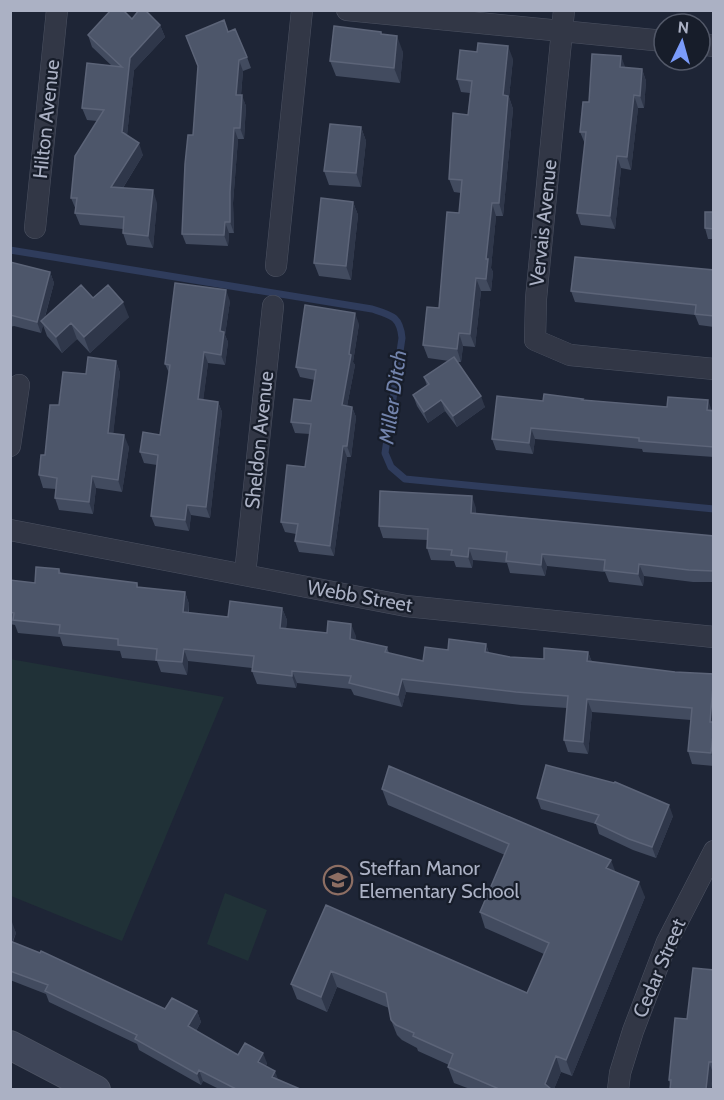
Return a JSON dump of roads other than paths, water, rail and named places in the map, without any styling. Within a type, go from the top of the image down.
[{"type":"main road","points":[[10,1045],[96,1089]]},
{"type":"street","name":"Hilton Avenue","points":[[36,228],[57,10]]},
{"type":"street","points":[[276,266],[302,10]]},
{"type":"street","points":[[347,10],[563,21],[652,39]]},
{"type":"street","name":"Vervais Avenue","points":[[563,21],[536,299],[535,340],[570,355],[714,369]]},
{"type":"street","name":"Sheldon Avenue","points":[[245,574],[273,306]]},
{"type":"street","points":[[10,446],[19,385]]},
{"type":"street","name":"Webb Street","points":[[10,530],[406,606],[714,637]]},
{"type":"street","name":"Cedar Street","points":[[618,1089],[620,1073],[633,1031],[667,942],[714,851]]},
{"type":"waterway","name":"Miller Ditch","points":[[10,250],[372,309],[389,315],[397,321],[402,338],[385,453],[391,467],[405,479],[714,509]]},
{"type":"place","name":"Steffan Manor Elementary School","points":[[338,880]]}]
